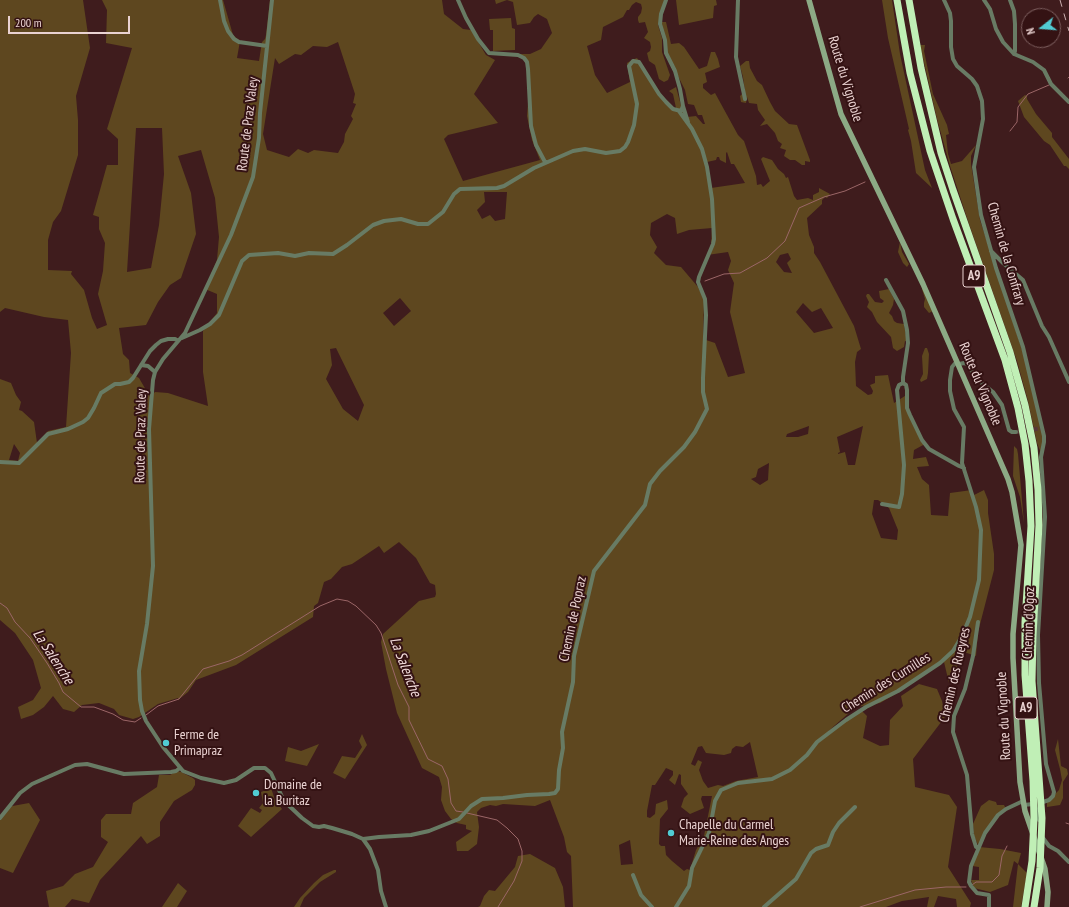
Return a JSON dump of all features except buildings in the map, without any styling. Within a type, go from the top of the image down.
[{"type":"highway","name":"A9","points":[[897,0],[910,73],[930,151],[952,219],[998,341],[1018,408],[1025,444],[1029,481],[1031,526],[1025,622],[1026,696],[1034,824],[1032,861],[1025,907]]},
{"type":"highway","name":"A9","points":[[909,0],[921,68],[941,153],[1003,331],[1022,391],[1031,433],[1037,481],[1038,543],[1032,636],[1032,681],[1041,793],[1042,835],[1038,883],[1034,907]]},
{"type":"street","points":[[220,0],[224,21],[228,31],[234,39],[239,42],[267,46]]},
{"type":"street","name":"Route de Praz Valey","points":[[180,768],[144,720],[139,678],[152,572],[149,420],[151,391],[155,372],[163,359],[185,333],[231,235],[253,177],[259,138],[260,113],[272,0]]},
{"type":"street","points":[[0,462],[19,463],[48,434],[68,429],[83,422],[88,418],[101,393],[115,384],[129,382],[150,351],[159,342],[179,339],[210,324],[219,315],[242,261],[249,256],[278,253],[295,256],[309,253],[333,254],[373,225],[384,221],[401,219],[418,224],[428,224],[443,212],[454,194],[460,189],[497,188],[504,186],[544,162],[536,145],[531,126],[527,62],[524,58],[518,56],[489,52],[478,39],[458,0]]},
{"type":"street","name":"Chemin de Popraz","points":[[666,0],[661,14],[660,24],[665,40],[666,53],[675,71],[688,124]]},
{"type":"street","points":[[738,0],[736,57],[745,99]]},
{"type":"street","name":"Route du Vignoble","points":[[809,0],[841,114],[923,284],[958,362],[1008,479],[1012,492],[1020,537],[1021,552],[1013,634],[1020,782],[1023,803],[1029,824],[1045,869],[1048,892],[1047,907]]},
{"type":"street","name":"Chemin de la Confrary","points":[[944,0],[950,13],[953,60],[977,86],[982,101],[983,119],[976,154],[975,175],[981,215],[991,251],[1023,347],[1042,428]]},
{"type":"street","points":[[984,0],[990,9],[996,29],[1003,42],[1014,54],[1033,62],[1044,70],[1051,84],[1069,102]]},
{"type":"street","points":[[1010,0],[1014,11],[1015,24],[1014,54]]},
{"type":"street","name":"Chemin de Popraz","points":[[363,839],[411,835],[429,831],[459,819],[464,813],[482,799],[555,793],[558,789],[559,770],[563,748],[562,732],[573,682],[574,656],[594,572],[645,505],[650,484],[660,471],[684,447],[695,432],[707,409],[703,392],[702,378],[706,315],[705,299],[698,282],[699,276],[713,244],[714,232],[712,199],[702,149],[688,124],[679,111],[673,109],[659,94],[639,62],[633,61],[629,66],[636,104],[634,125],[625,147],[614,153],[585,149],[573,151],[544,162]]},
{"type":"street","points":[[679,111],[682,110],[684,106]]},
{"type":"street","points":[[991,251],[1023,280],[1042,326],[1049,337],[1069,382]]},
{"type":"street","points":[[886,280],[903,311],[907,330],[908,343],[903,377],[907,390],[907,408],[922,440],[929,449],[964,468]]},
{"type":"street","points":[[958,362],[967,364],[978,380],[993,392],[1004,410],[1009,430],[1016,432]]},
{"type":"street","name":"Chemin des Curnilles","points":[[676,907],[689,886],[692,868],[709,833],[715,801],[721,790],[746,781],[772,779],[790,770],[807,755],[818,742],[846,720],[892,694],[940,663],[953,651],[962,636],[970,617],[979,580],[981,530],[978,514],[962,459],[964,427],[954,409],[950,386],[952,367],[958,362]]},
{"type":"street","points":[[141,365],[148,366],[155,372]]},
{"type":"street","points":[[882,504],[898,507],[902,494],[904,465],[897,390],[899,385],[904,383]]},
{"type":"street","name":"Chemin d'Ogoz","points":[[1023,803],[1034,804],[1050,800],[1054,792],[1046,764],[1039,683],[1038,635],[1046,517],[1041,457],[1044,442],[1042,428]]},
{"type":"street","name":"Chemin des Rueyres","points":[[978,622],[973,656],[965,689],[954,716],[953,732],[967,775],[972,834],[976,847],[979,847]]},
{"type":"street","points":[[0,818],[20,793],[32,784],[75,765],[87,764],[124,774],[171,772],[180,768],[188,774],[224,783],[236,780],[254,768],[264,768],[271,773],[284,801],[313,826],[332,828],[363,839],[370,849],[378,870],[380,891],[386,907]]},
{"type":"street","points":[[989,907],[989,895],[977,893],[970,884],[969,871],[985,833],[998,815],[1006,809],[1023,803]]},
{"type":"street","points":[[1034,804],[1037,809],[1044,842],[1048,846],[1058,851],[1069,862]]},
{"type":"street","points":[[764,907],[790,886],[796,879],[811,853],[816,849],[828,845],[833,832],[839,823],[856,807]]},
{"type":"street","points":[[633,875],[640,895],[652,907]]},
{"type":"shaded area","points":[[0,0],[83,0],[90,48],[76,96],[78,155],[61,211],[53,222],[48,240],[48,270],[72,271],[71,274],[84,290],[92,318],[97,329],[107,325],[98,294],[103,271],[105,243],[99,229],[99,217],[93,215],[107,165],[118,165],[118,139],[107,129],[132,48],[106,43],[107,10],[102,0],[223,0],[233,35],[240,41],[237,58],[259,61],[262,42],[266,35],[270,0],[442,0],[444,14],[463,29],[471,30],[486,55],[495,60],[474,94],[498,123],[448,135],[444,139],[463,181],[540,160],[532,140],[527,116],[530,78],[528,62],[519,54],[530,54],[541,49],[552,33],[547,19],[538,14],[530,23],[517,25],[513,2],[507,0],[664,0],[658,25],[662,38],[662,52],[670,75],[668,80],[664,82],[659,79],[655,65],[649,61],[647,53],[650,51],[650,42],[644,38],[648,32],[645,22],[639,23],[638,17],[642,8],[641,4],[636,2],[629,10],[627,10],[623,17],[603,27],[601,40],[587,46],[595,75],[607,93],[630,82],[627,63],[637,58],[659,93],[673,107],[676,108],[673,94],[669,91],[676,87],[682,109],[687,117],[696,116],[703,124],[705,124],[702,115],[698,115],[694,105],[688,104],[685,90],[667,54],[661,22],[666,22],[671,44],[679,43],[684,47],[699,69],[707,66],[711,52],[715,52],[720,67],[705,73],[707,82],[703,84],[703,88],[711,95],[715,93],[738,135],[744,141],[756,176],[757,185],[761,184],[763,187],[770,181],[761,159],[763,157],[772,160],[786,178],[788,177],[794,196],[797,200],[808,198],[813,200],[813,195],[819,192],[819,188],[830,194],[827,198],[825,197],[822,200],[822,204],[807,218],[809,235],[814,247],[814,253],[854,326],[861,349],[857,352],[855,362],[856,386],[868,395],[872,394],[873,391],[870,385],[875,383],[875,376],[888,375],[894,403],[908,394],[908,408],[925,444],[914,450],[913,459],[926,457],[929,466],[917,467],[922,479],[929,485],[931,515],[948,516],[950,493],[972,490],[974,495],[984,490],[988,500],[988,513],[994,554],[994,570],[978,632],[976,656],[964,652],[949,683],[944,662],[880,703],[856,707],[821,739],[861,710],[867,716],[863,738],[880,746],[889,745],[890,720],[903,706],[901,696],[919,684],[937,689],[942,701],[945,717],[913,759],[915,787],[949,795],[957,807],[948,867],[971,903],[970,907],[957,907],[956,899],[938,896],[934,907],[927,907],[929,897],[902,901],[886,907],[573,907],[571,856],[567,852],[564,837],[550,800],[535,806],[503,804],[496,806],[490,805],[481,808],[477,812],[479,827],[477,844],[468,851],[457,851],[456,842],[472,831],[466,829],[466,825],[457,823],[451,819],[445,811],[441,800],[442,787],[439,777],[422,768],[397,713],[386,669],[381,642],[383,634],[419,601],[435,597],[436,594],[435,585],[430,583],[416,558],[399,542],[384,553],[379,546],[352,564],[342,567],[331,579],[324,582],[318,603],[314,606],[313,617],[236,665],[196,680],[188,692],[178,700],[178,698],[158,704],[139,717],[133,719],[119,715],[114,709],[99,703],[82,705],[74,712],[63,709],[53,696],[44,707],[33,715],[21,719],[18,707],[33,700],[41,688],[33,660],[15,633],[0,620],[0,379],[11,383],[21,402],[19,410],[34,422],[37,443],[48,431],[66,427],[71,353],[68,320],[44,317],[5,308],[0,312]],"holes":[[[338,42],[355,94],[353,103],[356,104],[351,116],[353,119],[345,134],[344,142],[338,153],[314,150],[308,153],[298,149],[289,157],[267,150],[263,134],[275,58],[279,64],[295,54],[301,55],[313,46],[327,47]],[[136,128],[162,128],[164,174],[159,225],[151,268],[127,272]],[[201,150],[215,198],[219,237],[217,260],[205,289],[217,294],[217,313],[203,331],[203,372],[208,406],[168,393],[155,392],[150,397],[139,378],[130,373],[129,360],[123,354],[119,328],[146,325],[158,302],[170,285],[181,278],[196,234],[191,193],[178,156]],[[727,152],[731,164],[734,164],[745,183],[711,188],[707,162],[716,160],[717,157],[719,157],[720,160],[726,163]],[[484,192],[507,192],[505,219],[495,221],[490,215],[482,219],[477,210],[485,202]],[[667,214],[675,218],[677,234],[689,230],[712,228],[711,247],[707,255],[728,252],[731,261],[728,270],[734,283],[730,312],[745,373],[728,377],[715,343],[703,339],[704,300],[698,287],[681,267],[666,265],[654,253],[657,247],[650,235],[651,223]],[[788,253],[791,259],[787,263],[792,273],[784,272],[776,262],[780,255]],[[400,298],[411,311],[394,326],[383,313]],[[803,303],[812,312],[821,308],[833,328],[814,333],[796,312]],[[336,348],[364,405],[358,421],[343,409],[326,379],[332,365],[330,349]],[[809,426],[808,434],[798,437],[786,437],[787,434]],[[863,426],[855,465],[848,465],[845,452],[838,453],[840,452],[837,437]],[[14,444],[20,453],[18,461],[9,460]],[[769,463],[768,480],[760,485],[751,479],[756,477],[758,469]],[[874,500],[878,500],[889,508],[898,530],[897,540],[881,538],[872,514]],[[750,742],[758,777],[736,781],[723,786],[718,785],[708,788],[703,781],[699,770],[702,762],[698,760],[695,766],[691,764],[698,747],[702,746],[706,753],[724,755],[731,753],[732,749],[736,746],[743,747]],[[666,768],[673,771],[673,775],[669,780],[675,785],[679,774],[681,775],[681,784],[688,794],[684,798],[681,807],[690,814],[704,808],[701,799],[702,796],[712,796],[704,836],[696,850],[690,870],[687,869],[684,871],[672,861],[666,855],[665,846],[661,846],[659,844],[660,819],[668,809],[667,800],[656,804],[655,814],[650,818],[647,817],[652,785],[655,785]],[[630,840],[633,864],[621,865],[619,845]]]},
{"type":"shaded area","points":[[495,0],[507,0],[496,4]]},
{"type":"shaded area","points":[[676,0],[716,0],[717,5],[714,6],[713,18],[679,25]]},
{"type":"shaded area","points":[[882,0],[892,0],[900,54],[925,170],[932,188],[916,173],[909,129],[888,38]]},
{"type":"shaded area","points":[[511,18],[512,28],[515,29],[515,50],[493,51],[493,30],[490,30],[489,19]]},
{"type":"shaded area","points":[[920,45],[925,45],[924,51],[933,94],[947,125],[949,134],[946,135],[948,154],[951,164],[962,161],[976,145],[971,156],[971,164],[980,220],[1026,362],[1043,437],[1041,453],[1037,443],[1028,401],[1017,361],[950,166],[937,119]]},
{"type":"shaded area","points":[[746,61],[749,61],[750,68],[757,81],[762,85],[775,111],[789,124],[797,125],[810,160],[810,162],[805,161],[805,165],[802,165],[795,160],[790,160],[784,156],[786,150],[780,148],[782,144],[778,141],[775,133],[767,124],[760,126],[765,120],[758,110],[757,104],[749,103],[747,97],[746,103],[741,102],[740,96],[745,91],[740,66]]},
{"type":"shaded area","points":[[1025,95],[1027,96],[1027,99],[1036,114],[1052,133],[1052,137],[1069,159],[1069,169],[1064,166],[1050,145],[1044,141],[1024,117],[1018,101]]},
{"type":"shaded area","points":[[900,242],[902,252],[909,264],[907,267],[903,263],[898,252]]},
{"type":"shaded area","points":[[923,287],[933,311],[929,313],[924,307],[925,299],[922,289]]},
{"type":"shaded area","points":[[889,289],[894,299],[889,313],[894,321],[904,324],[907,341],[905,341],[904,347],[897,351],[893,348],[891,337],[877,322],[872,312],[867,307],[869,302],[866,296],[867,294],[869,294],[875,302],[882,303],[884,301],[880,298],[879,291]]},
{"type":"shaded area","points":[[925,348],[927,348],[929,354],[927,379],[921,382],[920,380],[923,374],[922,356]]},
{"type":"shaded area","points":[[1014,446],[1017,449],[1018,454],[1024,523],[1020,497],[1013,476]]},
{"type":"shaded area","points":[[362,734],[367,745],[345,779],[333,773],[342,756],[355,758],[362,747],[359,741]]},
{"type":"shaded area","points":[[1058,739],[1061,766],[1067,769],[1068,774],[1063,782],[1063,798],[1060,805],[1047,807],[1047,802],[1059,790],[1062,780],[1055,750]]},
{"type":"shaded area","points":[[319,744],[307,766],[285,761],[288,747],[301,751]]},
{"type":"shaded area","points":[[177,771],[193,778],[195,780],[195,785],[192,790],[174,801],[160,822],[160,836],[147,844],[141,836],[100,880],[89,903],[72,899],[65,907],[49,907],[46,891],[63,886],[75,874],[93,867],[108,842],[101,837],[101,820],[106,814],[131,814],[133,803],[157,787],[159,775],[170,775]]},
{"type":"shaded area","points":[[271,788],[275,800],[282,809],[251,837],[238,826],[251,808],[260,813],[262,810],[259,808],[263,803],[261,792]]},
{"type":"shaded area","points":[[989,800],[996,802],[997,805],[1004,805],[1006,809],[991,824],[979,847],[974,836],[973,824],[981,806]]},
{"type":"shaded area","points":[[29,803],[40,820],[13,873],[0,868],[0,818],[7,807]]},
{"type":"shaded area","points":[[979,847],[1021,853],[1018,864],[1014,861],[1008,885],[990,892],[974,888],[971,880],[979,880],[979,867],[972,866]]},
{"type":"shaded area","points":[[530,854],[555,868],[563,887],[565,907],[478,907],[489,890],[495,891],[515,867],[518,856]]},
{"type":"shaded area","points":[[1018,864],[1027,873],[1021,907],[1013,907]]},
{"type":"shaded area","points":[[336,870],[336,872],[320,882],[304,898],[300,907],[294,907],[314,883],[323,875]]},
{"type":"shaded area","points":[[178,883],[187,891],[177,907],[162,907]]},
{"type":"waterway","points":[[1010,131],[1017,122],[1018,107],[1028,94],[1049,85]]},
{"type":"waterway","points":[[705,281],[724,274],[740,273],[767,258],[785,241],[799,208],[865,182]]},
{"type":"waterway","name":"La Salenche","points":[[146,715],[158,706],[179,699],[203,669],[229,661],[242,655],[320,606],[337,599],[348,601],[356,606],[376,625],[381,633],[398,685],[409,707],[409,720],[428,759],[442,766],[448,779],[451,803],[456,811],[463,812]]},
{"type":"waterway","name":"La Salenche","points":[[0,603],[7,608],[15,622],[30,638],[47,663],[63,692],[81,707],[94,707],[113,714],[123,720],[135,722],[141,718]]},
{"type":"waterway","name":"La Salenche","points":[[467,813],[497,820],[518,839],[522,851],[522,861],[514,881],[498,907]]},
{"type":"waterway","name":"La Salenche","points":[[972,885],[976,882],[992,882],[999,875],[1002,856],[1007,846]]},
{"type":"waterway","name":"La Salenche","points":[[860,907],[915,890],[966,887]]},
{"type":"tunnel","points":[[1016,432],[1042,428]]},
{"type":"railway","points":[[1060,0],[1069,31]]},
{"type":"place","name":"Ferme de Primapraz","points":[[166,743]]},
{"type":"place","name":"Domaine de la Buritaz","points":[[256,793]]},
{"type":"place","name":"Chapelle du Carmel Marie-Reine des Anges","points":[[671,833]]}]
